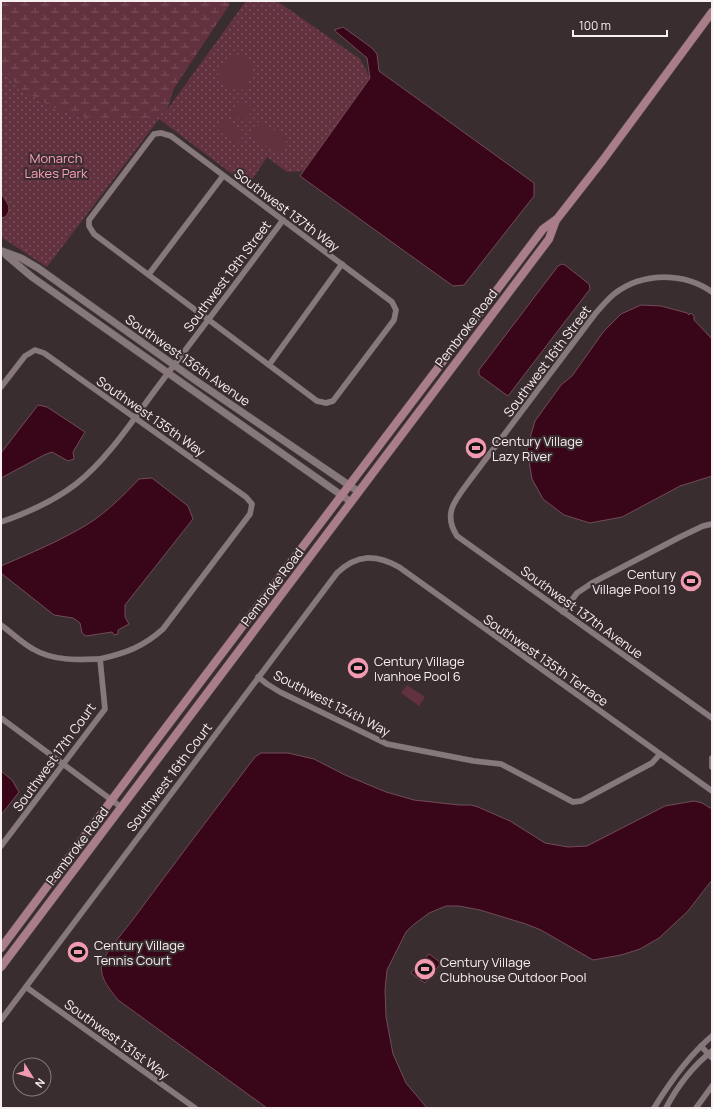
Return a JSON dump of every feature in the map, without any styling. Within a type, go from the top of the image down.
[{"type":"main road","name":"Pembroke Road","points":[[1,967],[549,239],[557,219],[603,160],[712,12]]},
{"type":"main road","name":"Pembroke Road","points":[[1,948],[543,229],[557,219]]},
{"type":"street","name":"Southwest 137th Way","points":[[149,274],[94,234],[89,226],[89,220],[154,134],[161,133],[171,136],[342,264],[392,302],[396,310],[394,320],[333,401],[326,403],[317,401],[269,365]]},
{"type":"street","points":[[223,176],[149,274],[269,365],[342,264]]},
{"type":"street","name":"Southwest 19th Street","points":[[1,522],[19,516],[54,499],[76,484],[100,462],[283,220]]},
{"type":"street","name":"Southwest 136th Avenue","points":[[1,251],[21,258],[38,268],[174,365],[358,492]]},
{"type":"street","name":"Southwest 136th Avenue","points":[[1,251],[32,277],[351,502]]},
{"type":"street","name":"Southwest 16th Street","points":[[450,516],[454,504],[470,480],[595,314],[615,294],[628,285],[654,278],[674,278],[695,282],[712,292]]},
{"type":"street","name":"Southwest 135th Way","points":[[1,387],[25,356],[35,350],[44,353],[246,497],[252,504],[250,514],[163,629],[151,640],[125,653],[100,659]]},
{"type":"street","name":"Southwest 137th Avenue","points":[[450,516],[451,527],[457,536],[712,717]]},
{"type":"street","points":[[563,612],[581,590],[680,537],[703,526],[712,524]]},
{"type":"street","name":"Southwest 16th Court","points":[[1,1020],[337,572],[347,564],[364,558]]},
{"type":"street","name":"Southwest 135th Terrace","points":[[364,558],[378,558],[399,567],[712,791]]},
{"type":"street","points":[[1,625],[34,650],[45,654],[70,660],[100,659]]},
{"type":"street","name":"Southwest 17th Court","points":[[1,846],[105,709],[100,659]]},
{"type":"street","name":"Southwest 134th Way","points":[[258,677],[280,692],[387,744],[474,761],[501,764],[573,802],[580,801],[652,763],[660,754]]},
{"type":"street","points":[[1,718],[121,807]]},
{"type":"street","points":[[712,758],[712,767]]},
{"type":"street","name":"Southwest 131st Way","points":[[26,987],[195,1108]]},
{"type":"street","points":[[654,1108],[672,1080],[701,1046],[712,1036]]},
{"type":"street","points":[[666,1108],[691,1071],[711,1054],[701,1046]]},
{"type":"street","points":[[696,1108],[712,1086]]},
{"type":"green space","points":[[1,1],[227,1],[230,4],[174,88],[167,110],[153,118],[94,120],[53,108],[22,90],[1,68]]},
{"type":"green space","name":"Monarch Lakes Park","points":[[246,1],[277,1],[360,59],[370,78],[303,171],[287,172],[267,157],[248,186],[159,119],[47,267],[1,237],[1,68],[22,90],[53,108],[94,120],[153,118],[167,110]]},
{"type":"green space","points":[[234,54],[240,55],[252,66],[250,79],[246,87],[239,91],[233,89],[219,78],[218,72],[230,56]]},
{"type":"green space","points":[[241,99],[254,109],[243,122],[230,112]]},
{"type":"green space","points":[[226,118],[245,133],[237,144],[217,129]]},
{"type":"green space","points":[[258,122],[263,122],[285,138],[286,142],[278,153],[274,152],[252,136],[251,131]]},
{"type":"green space","points":[[407,685],[425,697],[419,706],[401,693]]},
{"type":"green space","name":"Century Village Tennis Court","points":[[81,940],[89,946],[76,964],[68,958]]},
{"type":"shaded area","points":[[343,27],[372,48],[377,54],[379,71],[534,183],[534,196],[464,285],[453,286],[300,176],[370,78],[367,58],[334,30]]},
{"type":"shaded area","points":[[1,194],[7,203],[9,211],[5,217],[1,218]]},
{"type":"shaded area","points":[[562,264],[589,284],[590,289],[508,396],[479,375],[479,370],[558,266]]},
{"type":"shaded area","points":[[641,305],[661,306],[687,313],[689,315],[691,313],[694,316],[694,320],[712,339],[712,476],[680,486],[622,517],[590,523],[564,515],[543,499],[532,479],[527,449],[535,421],[561,385],[572,376],[604,331],[621,314]]},
{"type":"shaded area","points":[[38,405],[47,407],[85,432],[73,452],[74,459],[68,461],[52,452],[1,478],[1,453]]},
{"type":"shaded area","name":"Century Village Lazy River","points":[[473,443],[477,443],[479,444],[479,452],[473,453],[470,450],[470,446]]},
{"type":"shaded area","points":[[152,478],[188,506],[193,519],[125,605],[125,617],[129,624],[118,630],[118,634],[114,635],[112,632],[86,636],[82,633],[80,623],[73,618],[54,615],[1,573],[1,566],[56,541],[88,524],[115,503],[139,479]]},
{"type":"shaded area","name":"Century Village Pool 19","points":[[689,571],[696,576],[694,580],[699,588],[694,591],[686,586],[688,582],[684,575]]},
{"type":"shaded area","name":"Century Village Ivanhoe Pool 6","points":[[353,658],[363,662],[362,666],[367,673],[362,679],[352,674],[354,671],[348,663]]},
{"type":"shaded area","points":[[261,753],[288,753],[314,759],[345,775],[386,792],[414,800],[471,805],[478,807],[510,821],[545,843],[568,847],[587,846],[665,806],[694,801],[702,803],[712,809],[712,880],[688,911],[659,938],[640,949],[621,955],[593,960],[541,930],[480,910],[459,906],[446,906],[429,913],[406,932],[387,970],[385,990],[386,1017],[393,1054],[406,1083],[427,1108],[267,1108],[118,1000],[103,978],[101,968],[104,958],[112,947],[255,757]]},
{"type":"shaded area","points":[[1,771],[12,780],[19,792],[1,815]]},
{"type":"shaded area","name":"Century Village Clubhouse Outdoor Pool","points":[[429,954],[441,963],[425,983],[411,973]]},
{"type":"place","name":"Century Village Lazy River","points":[[476,448]]},
{"type":"place","name":"Century Village Pool 19","points":[[691,581]]},
{"type":"place","name":"Century Village Ivanhoe Pool 6","points":[[358,668]]},
{"type":"place","name":"Century Village Tennis Court","points":[[78,952]]},
{"type":"place","name":"Century Village Clubhouse Outdoor Pool","points":[[425,969]]}]
